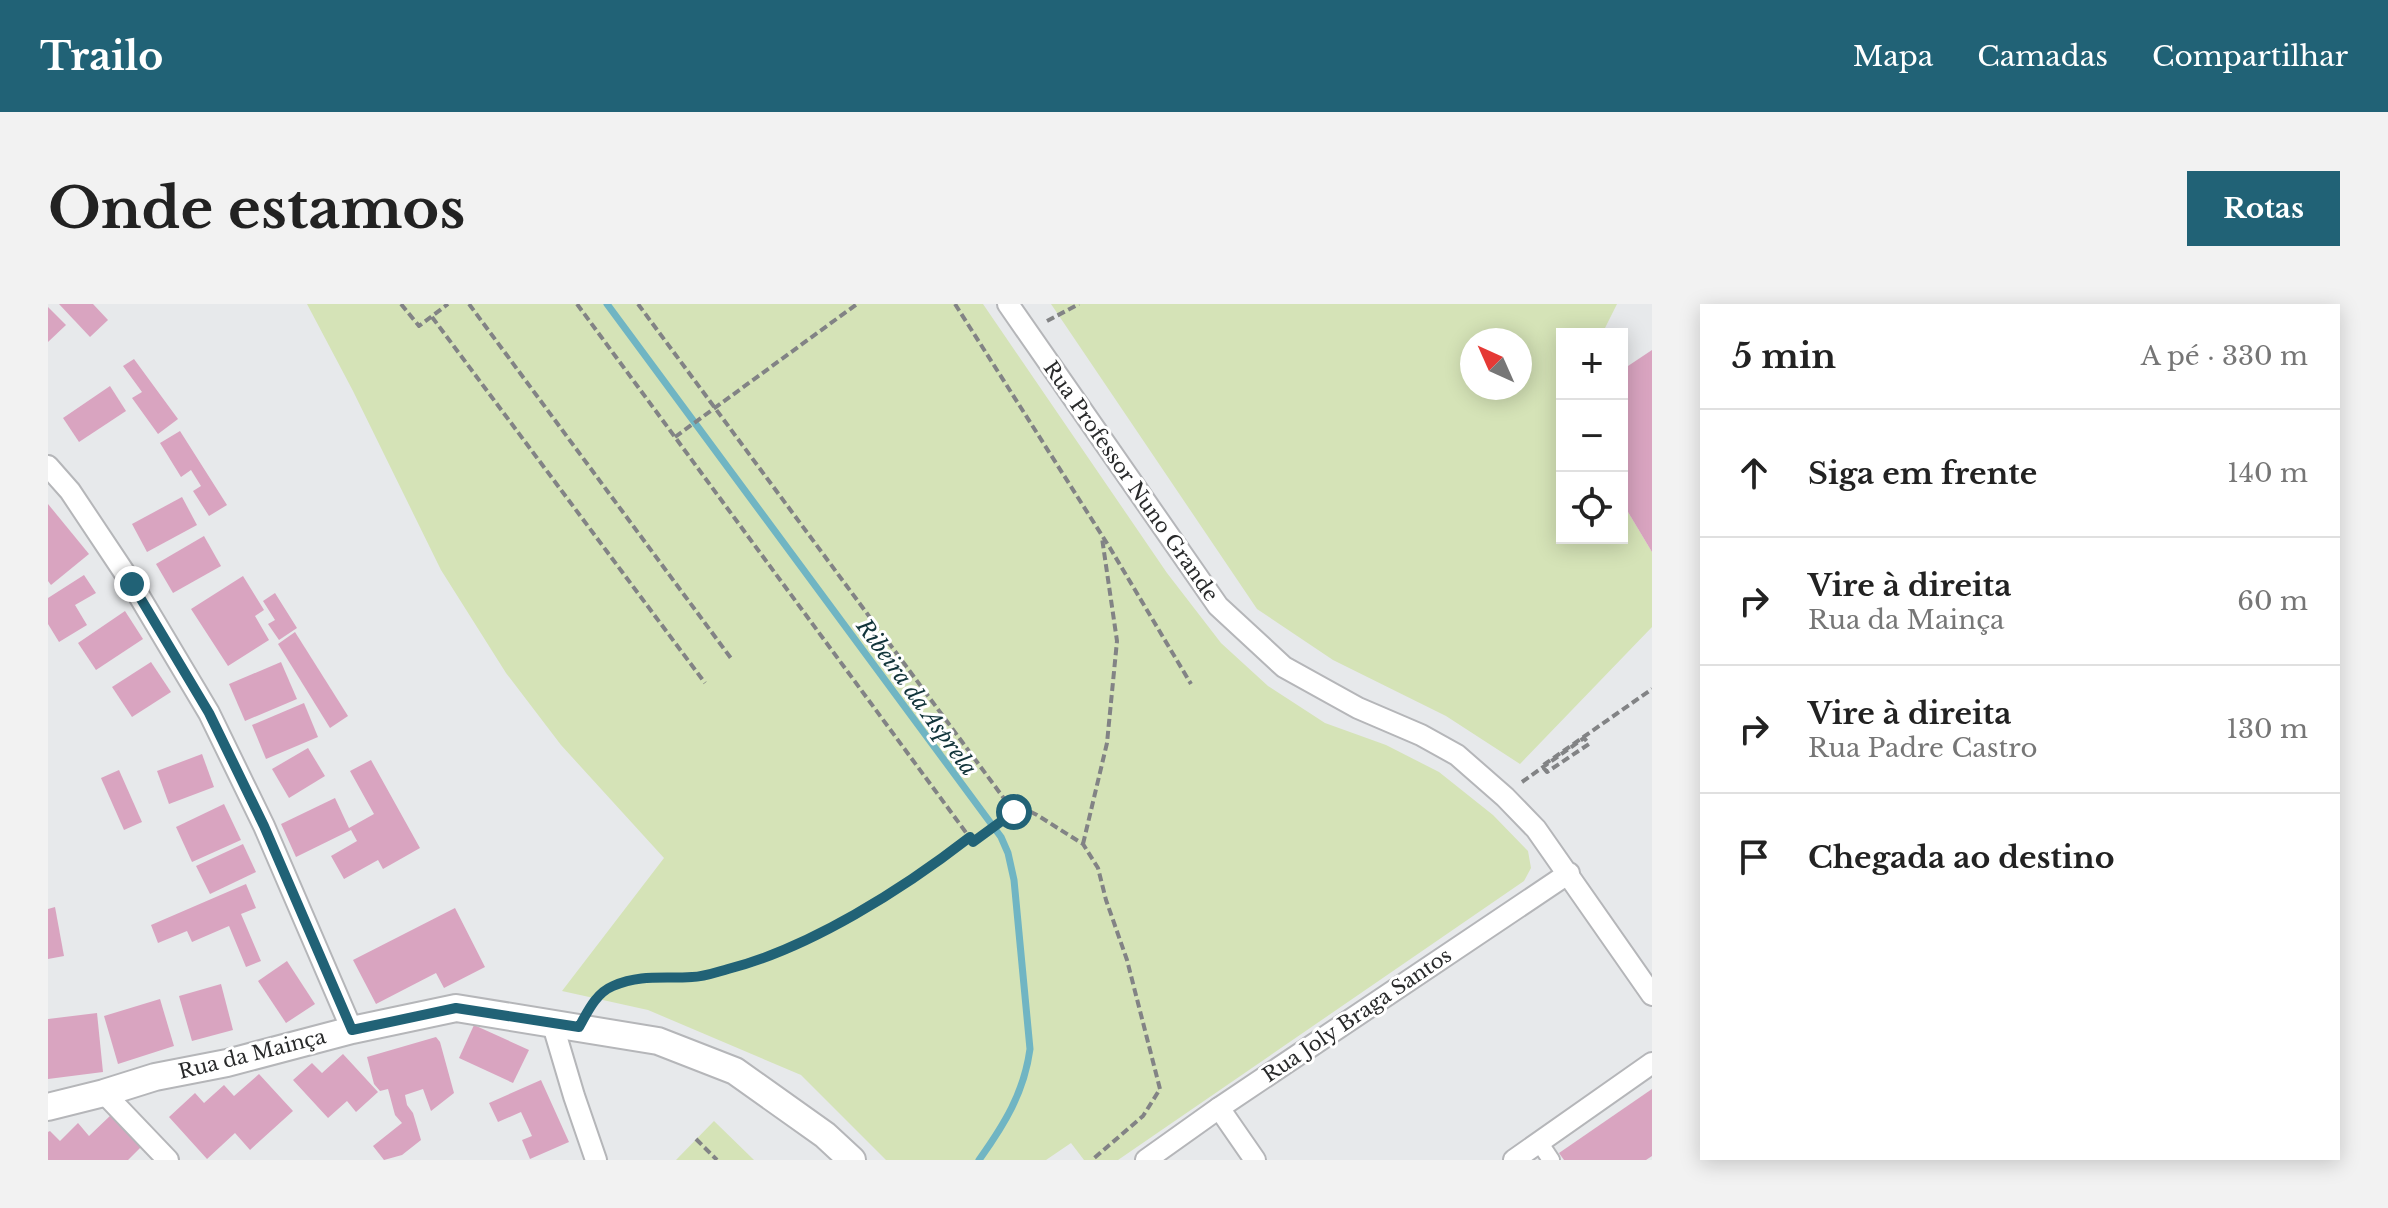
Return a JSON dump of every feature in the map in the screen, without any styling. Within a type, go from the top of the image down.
[{"type":"street","name":"Rua Professor Nuno Grande","points":[[1008,304],[1218,606],[1284,667],[1358,708],[1421,735],[1457,755],[1505,797],[1536,829],[1569,873],[1652,995]]},
{"type":"street","points":[[48,466],[70,491],[132,584],[209,713],[264,826],[352,1030]]},
{"type":"street","name":"Rua Joly Braga Santos","points":[[1146,1160],[1569,873]]},
{"type":"street","name":"Rua da Mainça","points":[[48,1107],[155,1077],[227,1063],[352,1030],[456,1008],[658,1041],[735,1071],[825,1135],[852,1160]]},
{"type":"street","points":[[552,1022],[596,1160]]},
{"type":"street","points":[[1514,1160],[1652,1063]]},
{"type":"street","points":[[104,1093],[168,1160]]},
{"type":"street","points":[[1219,1108],[1255,1160]]},
{"type":"street","points":[[1539,1142],[1551,1160]]},
{"type":"path","points":[[401,304],[419,326],[448,304]]},
{"type":"path","points":[[469,304],[733,661]]},
{"type":"path","points":[[577,304],[972,840]]},
{"type":"path","points":[[638,304],[1014,812]]},
{"type":"path","points":[[675,437],[857,304]]},
{"type":"path","points":[[955,304],[1102,536],[1191,684]]},
{"type":"path","points":[[1027,331],[1079,304]]},
{"type":"path","points":[[432,317],[705,683]]},
{"type":"path","points":[[1083,844],[1107,743],[1117,641],[1102,536]]},
{"type":"path","points":[[1505,797],[1531,775],[1541,768],[1552,760],[1584,738],[1589,744],[1547,772],[1542,766],[1652,689]]},
{"type":"path","points":[[579,1027],[595,998],[611,986],[647,977],[694,977],[769,957],[890,892],[1014,812],[1031,812],[1083,844],[1098,868],[1127,960],[1160,1089],[1143,1116],[1092,1160]]},
{"type":"path","points":[[696,1139],[717,1160]]},
{"type":"green space","points":[[307,304],[983,304],[1167,573],[1221,643],[1268,686],[1325,723],[1386,745],[1439,772],[1493,815],[1528,851],[1531,868],[1524,881],[1118,1160],[1084,1160],[1071,1143],[1046,1160],[886,1160],[801,1075],[648,1010],[562,991],[664,858],[561,745],[506,673],[441,570]]},
{"type":"green space","points":[[1051,304],[1617,304],[1605,328],[1556,328],[1556,544],[1628,544],[1628,512],[1652,552],[1652,627],[1520,764],[1446,716],[1333,660],[1257,609]]},
{"type":"green space","points":[[714,1121],[754,1160],[676,1160]]},
{"type":"building","points":[[59,304],[93,304],[108,320],[90,337]]},
{"type":"building","points":[[48,307],[66,325],[48,342]]},
{"type":"building","points":[[1652,350],[1652,552],[1628,512],[1628,366]]},
{"type":"building","points":[[134,359],[178,419],[158,434],[132,398],[142,392],[123,366]]},
{"type":"building","points":[[110,386],[126,411],[79,442],[63,418]]},
{"type":"building","points":[[180,431],[227,505],[209,516],[193,491],[201,486],[191,470],[181,477],[160,443]]},
{"type":"building","points":[[182,497],[197,525],[147,552],[132,524]]},
{"type":"building","points":[[48,504],[89,554],[51,585],[48,581]]},
{"type":"building","points":[[204,536],[221,566],[173,593],[156,564]]},
{"type":"building","points":[[84,575],[96,593],[75,605],[87,625],[59,642],[48,624],[48,598]]},
{"type":"building","points":[[243,576],[264,610],[255,616],[269,640],[228,666],[191,609]]},
{"type":"building","points":[[275,593],[297,628],[279,640],[268,624],[275,620],[263,601]]},
{"type":"building","points":[[125,611],[143,639],[96,670],[78,643]]},
{"type":"building","points":[[295,632],[348,716],[330,728],[278,644]]},
{"type":"building","points":[[151,662],[171,692],[132,717],[112,687]]},
{"type":"building","points":[[281,662],[297,699],[245,721],[229,684]]},
{"type":"building","points":[[304,703],[318,737],[266,759],[252,725]]},
{"type":"building","points":[[308,748],[325,776],[289,798],[272,769]]},
{"type":"building","points":[[202,754],[214,787],[169,804],[157,771]]},
{"type":"building","points":[[371,760],[420,848],[383,869],[378,860],[344,879],[331,856],[357,841],[351,830],[296,857],[281,824],[335,798],[349,828],[374,814],[350,771]]},
{"type":"building","points":[[119,770],[142,822],[124,830],[101,778]]},
{"type":"building","points":[[224,804],[241,840],[192,862],[176,827]]},
{"type":"building","points":[[243,844],[256,872],[210,894],[196,866]]},
{"type":"building","points":[[246,884],[256,908],[241,914],[261,961],[246,967],[229,926],[192,942],[187,931],[158,943],[151,925]]},
{"type":"building","points":[[55,907],[64,956],[48,959],[48,909]]},
{"type":"building","points":[[455,908],[485,967],[444,988],[436,973],[376,1004],[353,960]]},
{"type":"building","points":[[287,961],[315,1004],[286,1023],[258,981]]},
{"type":"building","points":[[221,984],[233,1030],[192,1041],[179,996]]},
{"type":"building","points":[[160,999],[174,1046],[118,1064],[104,1016]]},
{"type":"building","points":[[97,1013],[103,1072],[48,1079],[48,1019]]},
{"type":"building","points":[[474,1025],[529,1050],[513,1083],[459,1058]]},
{"type":"building","points":[[436,1037],[454,1093],[431,1111],[423,1089],[405,1095],[421,1140],[402,1155],[384,1160],[373,1146],[402,1123],[395,1115],[388,1089],[380,1091],[374,1084],[367,1057]]},
{"type":"building","points":[[343,1054],[378,1092],[356,1112],[347,1101],[328,1118],[293,1080],[312,1063],[322,1073]]},
{"type":"building","points":[[259,1074],[293,1111],[250,1150],[235,1133],[207,1159],[169,1117],[195,1093],[204,1103],[224,1085],[234,1096]]},
{"type":"building","points":[[541,1080],[569,1142],[530,1159],[522,1140],[532,1136],[521,1112],[498,1122],[489,1103]]},
{"type":"building","points":[[1652,1089],[1652,1156],[1646,1160],[1564,1160],[1559,1153]]},
{"type":"building","points":[[111,1115],[141,1147],[128,1160],[48,1160],[48,1132],[60,1141],[78,1123],[89,1136]]},
{"type":"waterway","name":"Ribeira da Asprela","points":[[607,304],[1001,837],[1008,853],[1014,880],[1030,1049],[1012,1108],[979,1160]]},
{"type":"route","points":[[132,584],[209,713],[264,826],[352,1030],[456,1008],[579,1027],[595,998],[611,986],[647,977],[694,977],[769,957],[846,918],[943,858],[970,837],[973,842],[1014,812]]}]
